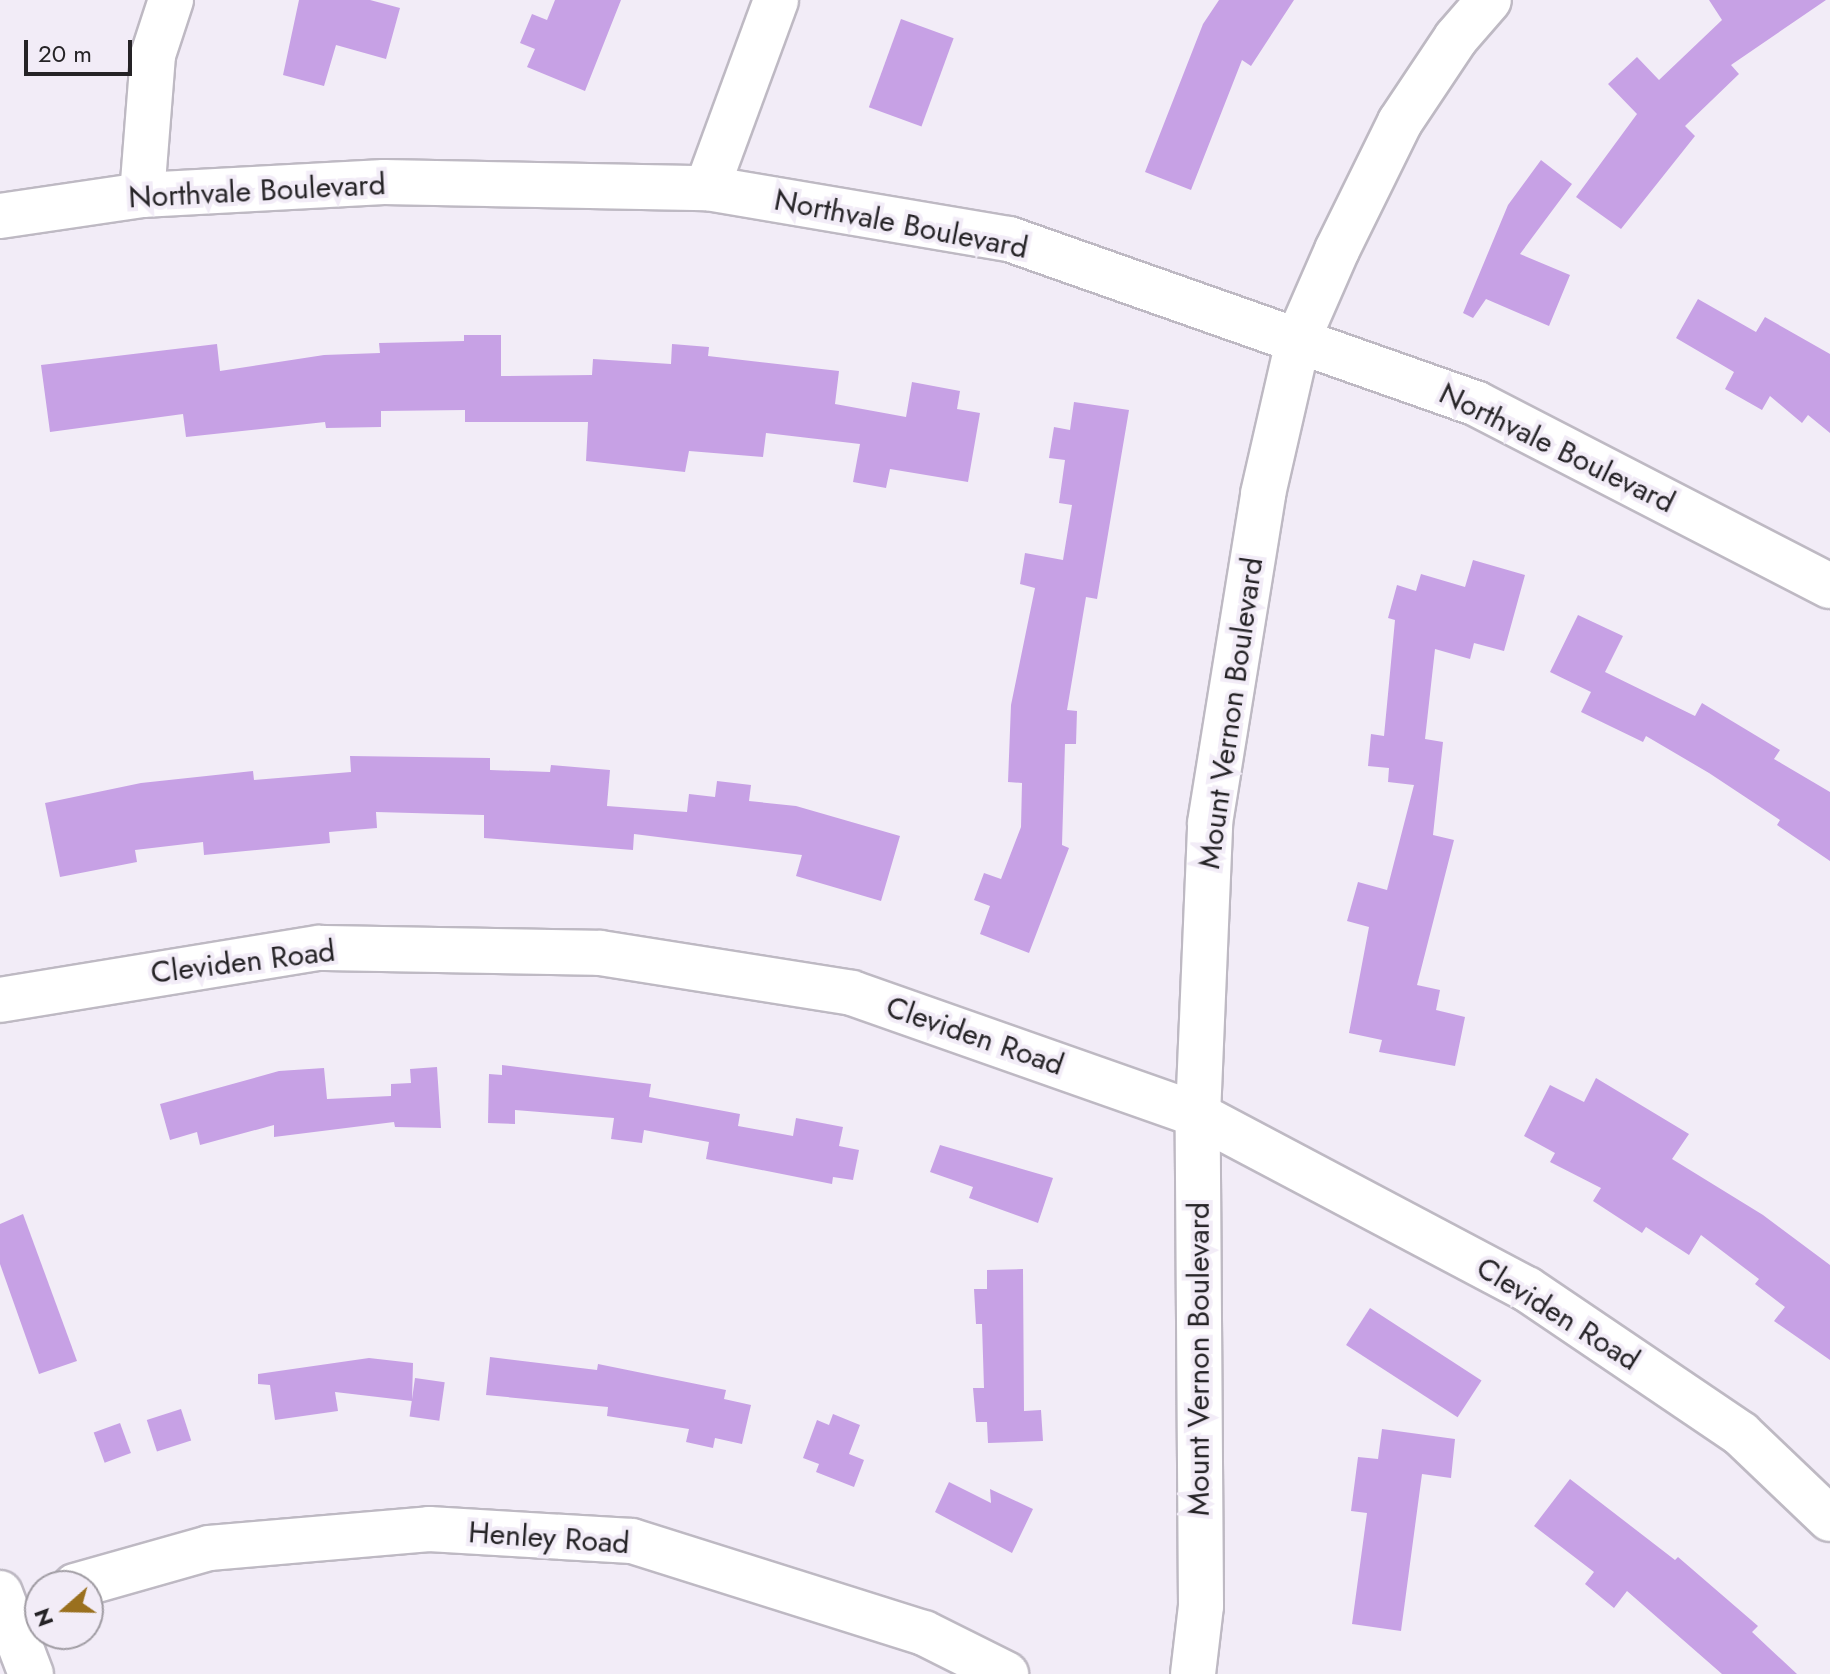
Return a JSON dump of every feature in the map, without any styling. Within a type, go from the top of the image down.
[{"type":"street","points":[[142,195],[153,55],[171,0]]},
{"type":"street","points":[[707,188],[776,0]]},
{"type":"street","name":"Mount Vernon Boulevard","points":[[1193,1674],[1201,1606],[1198,1115],[1210,823],[1263,494],[1299,337],[1400,122],[1456,38],[1489,0]]},
{"type":"street","name":"Northvale Boulevard","points":[[0,216],[142,195],[384,182],[707,188],[1009,239],[1299,337],[1477,404],[1830,586]]},
{"type":"street","name":"Cleviden Road","points":[[0,1000],[319,948],[600,953],[852,993],[1198,1115],[1527,1289],[1741,1434],[1830,1519]]},
{"type":"street","name":"Henley Road","points":[[104,1578],[209,1548],[429,1529],[632,1541],[924,1633],[1006,1674]]},
{"type":"street","points":[[15,1598],[31,1674]]},
{"type":"building","points":[[299,0],[370,0],[400,8],[386,59],[336,45],[324,86],[283,75]]},
{"type":"building","points":[[555,0],[621,0],[585,91],[527,67],[535,49],[520,43],[532,14],[547,20]]},
{"type":"building","points":[[1219,0],[1294,0],[1251,66],[1242,60],[1191,190],[1145,172],[1203,24]]},
{"type":"building","points":[[1709,0],[1826,0],[1731,65],[1739,74],[1685,126],[1695,136],[1621,229],[1576,197],[1637,114],[1608,84],[1637,57],[1659,80],[1722,20]]},
{"type":"building","points":[[901,19],[954,38],[921,126],[869,107]]},
{"type":"building","points":[[1541,160],[1572,184],[1520,254],[1570,275],[1549,326],[1486,299],[1473,318],[1463,313],[1508,205]]},
{"type":"building","points":[[1698,299],[1756,332],[1765,317],[1830,354],[1830,433],[1808,415],[1802,423],[1770,396],[1762,410],[1725,389],[1734,372],[1676,338]]},
{"type":"building","points":[[464,335],[501,335],[501,376],[592,375],[593,359],[671,364],[672,344],[709,347],[708,356],[839,371],[835,404],[906,417],[912,382],[960,391],[957,409],[980,413],[968,482],[890,469],[886,488],[853,482],[860,444],[766,433],[763,457],[689,451],[685,472],[586,461],[588,422],[465,422],[465,410],[381,411],[381,427],[326,428],[325,422],[186,437],[183,414],[50,432],[41,365],[217,344],[220,371],[324,355],[380,353],[379,343],[464,341]]},
{"type":"building","points":[[1074,402],[1129,410],[1097,599],[1086,597],[1067,710],[1077,711],[1076,744],[1065,744],[1062,845],[1069,848],[1029,953],[980,934],[990,906],[974,900],[984,873],[1001,879],[1021,827],[1022,783],[1008,782],[1011,705],[1035,588],[1020,584],[1025,553],[1063,560],[1072,505],[1059,503],[1065,460],[1049,458],[1054,427],[1070,430]]},
{"type":"building","points":[[1473,560],[1525,575],[1504,651],[1474,643],[1470,659],[1435,649],[1425,739],[1443,742],[1433,835],[1454,840],[1417,985],[1440,990],[1436,1010],[1465,1017],[1455,1066],[1379,1052],[1382,1040],[1349,1033],[1369,927],[1347,921],[1358,882],[1387,890],[1414,785],[1388,782],[1389,768],[1368,766],[1371,734],[1384,736],[1395,620],[1388,618],[1397,585],[1416,591],[1421,574],[1465,587]]},
{"type":"building","points":[[1578,615],[1623,636],[1605,672],[1695,716],[1702,703],[1780,750],[1774,759],[1830,792],[1830,861],[1777,825],[1780,820],[1709,773],[1646,736],[1643,742],[1581,712],[1591,692],[1550,672]]},
{"type":"building","points":[[350,756],[490,758],[490,770],[550,772],[551,765],[610,770],[607,806],[687,812],[689,794],[715,797],[717,781],[751,785],[749,801],[796,806],[900,836],[881,901],[796,876],[802,855],[634,834],[633,850],[484,838],[484,815],[376,812],[377,828],[329,832],[330,843],[204,855],[203,842],[135,850],[137,862],[60,877],[45,803],[141,783],[253,771],[254,780],[351,772]]},
{"type":"building","points":[[502,1065],[651,1084],[649,1097],[740,1114],[738,1126],[793,1136],[796,1118],[843,1127],[839,1146],[859,1150],[853,1180],[833,1177],[832,1184],[706,1159],[709,1142],[644,1130],[642,1143],[611,1139],[614,1118],[515,1110],[515,1124],[488,1123],[489,1074],[502,1075]]},
{"type":"building","points":[[437,1067],[441,1128],[395,1127],[394,1122],[274,1137],[274,1125],[200,1145],[197,1132],[170,1140],[160,1104],[279,1071],[324,1068],[327,1099],[391,1096],[391,1084],[411,1083],[410,1069]]},
{"type":"building","points":[[1596,1078],[1689,1134],[1672,1159],[1763,1215],[1830,1265],[1830,1360],[1774,1321],[1785,1307],[1755,1284],[1759,1279],[1701,1235],[1689,1255],[1646,1227],[1642,1233],[1593,1201],[1601,1188],[1550,1162],[1555,1153],[1524,1136],[1550,1085],[1584,1102]]},
{"type":"building","points":[[940,1145],[1053,1178],[1038,1223],[969,1198],[973,1187],[930,1172]]},
{"type":"building","points":[[23,1214],[77,1361],[39,1374],[0,1264],[0,1224]]},
{"type":"building","points":[[1023,1269],[1024,1411],[1041,1410],[1043,1441],[988,1443],[987,1422],[976,1422],[973,1388],[984,1388],[982,1324],[976,1324],[974,1289],[987,1289],[987,1270]]},
{"type":"building","points":[[1370,1308],[1482,1380],[1458,1417],[1346,1345]]},
{"type":"building","points":[[490,1357],[597,1370],[598,1364],[726,1390],[724,1399],[751,1405],[742,1444],[715,1438],[713,1448],[686,1442],[689,1429],[607,1416],[608,1407],[486,1395]]},
{"type":"building","points":[[369,1358],[413,1363],[412,1401],[335,1392],[338,1411],[275,1420],[270,1385],[258,1384],[258,1374]]},
{"type":"building","points":[[415,1378],[445,1382],[439,1421],[410,1417]]},
{"type":"building","points":[[181,1409],[191,1440],[157,1452],[147,1420]]},
{"type":"building","points":[[833,1414],[860,1425],[849,1454],[864,1460],[854,1487],[816,1472],[819,1464],[803,1458],[817,1420],[829,1425]]},
{"type":"building","points":[[120,1423],[131,1453],[105,1463],[94,1433]]},
{"type":"building","points":[[1382,1429],[1455,1439],[1451,1478],[1422,1474],[1401,1631],[1352,1624],[1367,1513],[1351,1511],[1358,1457],[1378,1459]]},
{"type":"building","points":[[1570,1479],[1675,1560],[1678,1557],[1758,1626],[1752,1632],[1797,1674],[1722,1674],[1627,1591],[1614,1608],[1585,1584],[1594,1572],[1534,1526]]},
{"type":"building","points":[[949,1482],[991,1503],[990,1489],[1033,1509],[1012,1553],[935,1512]]}]
